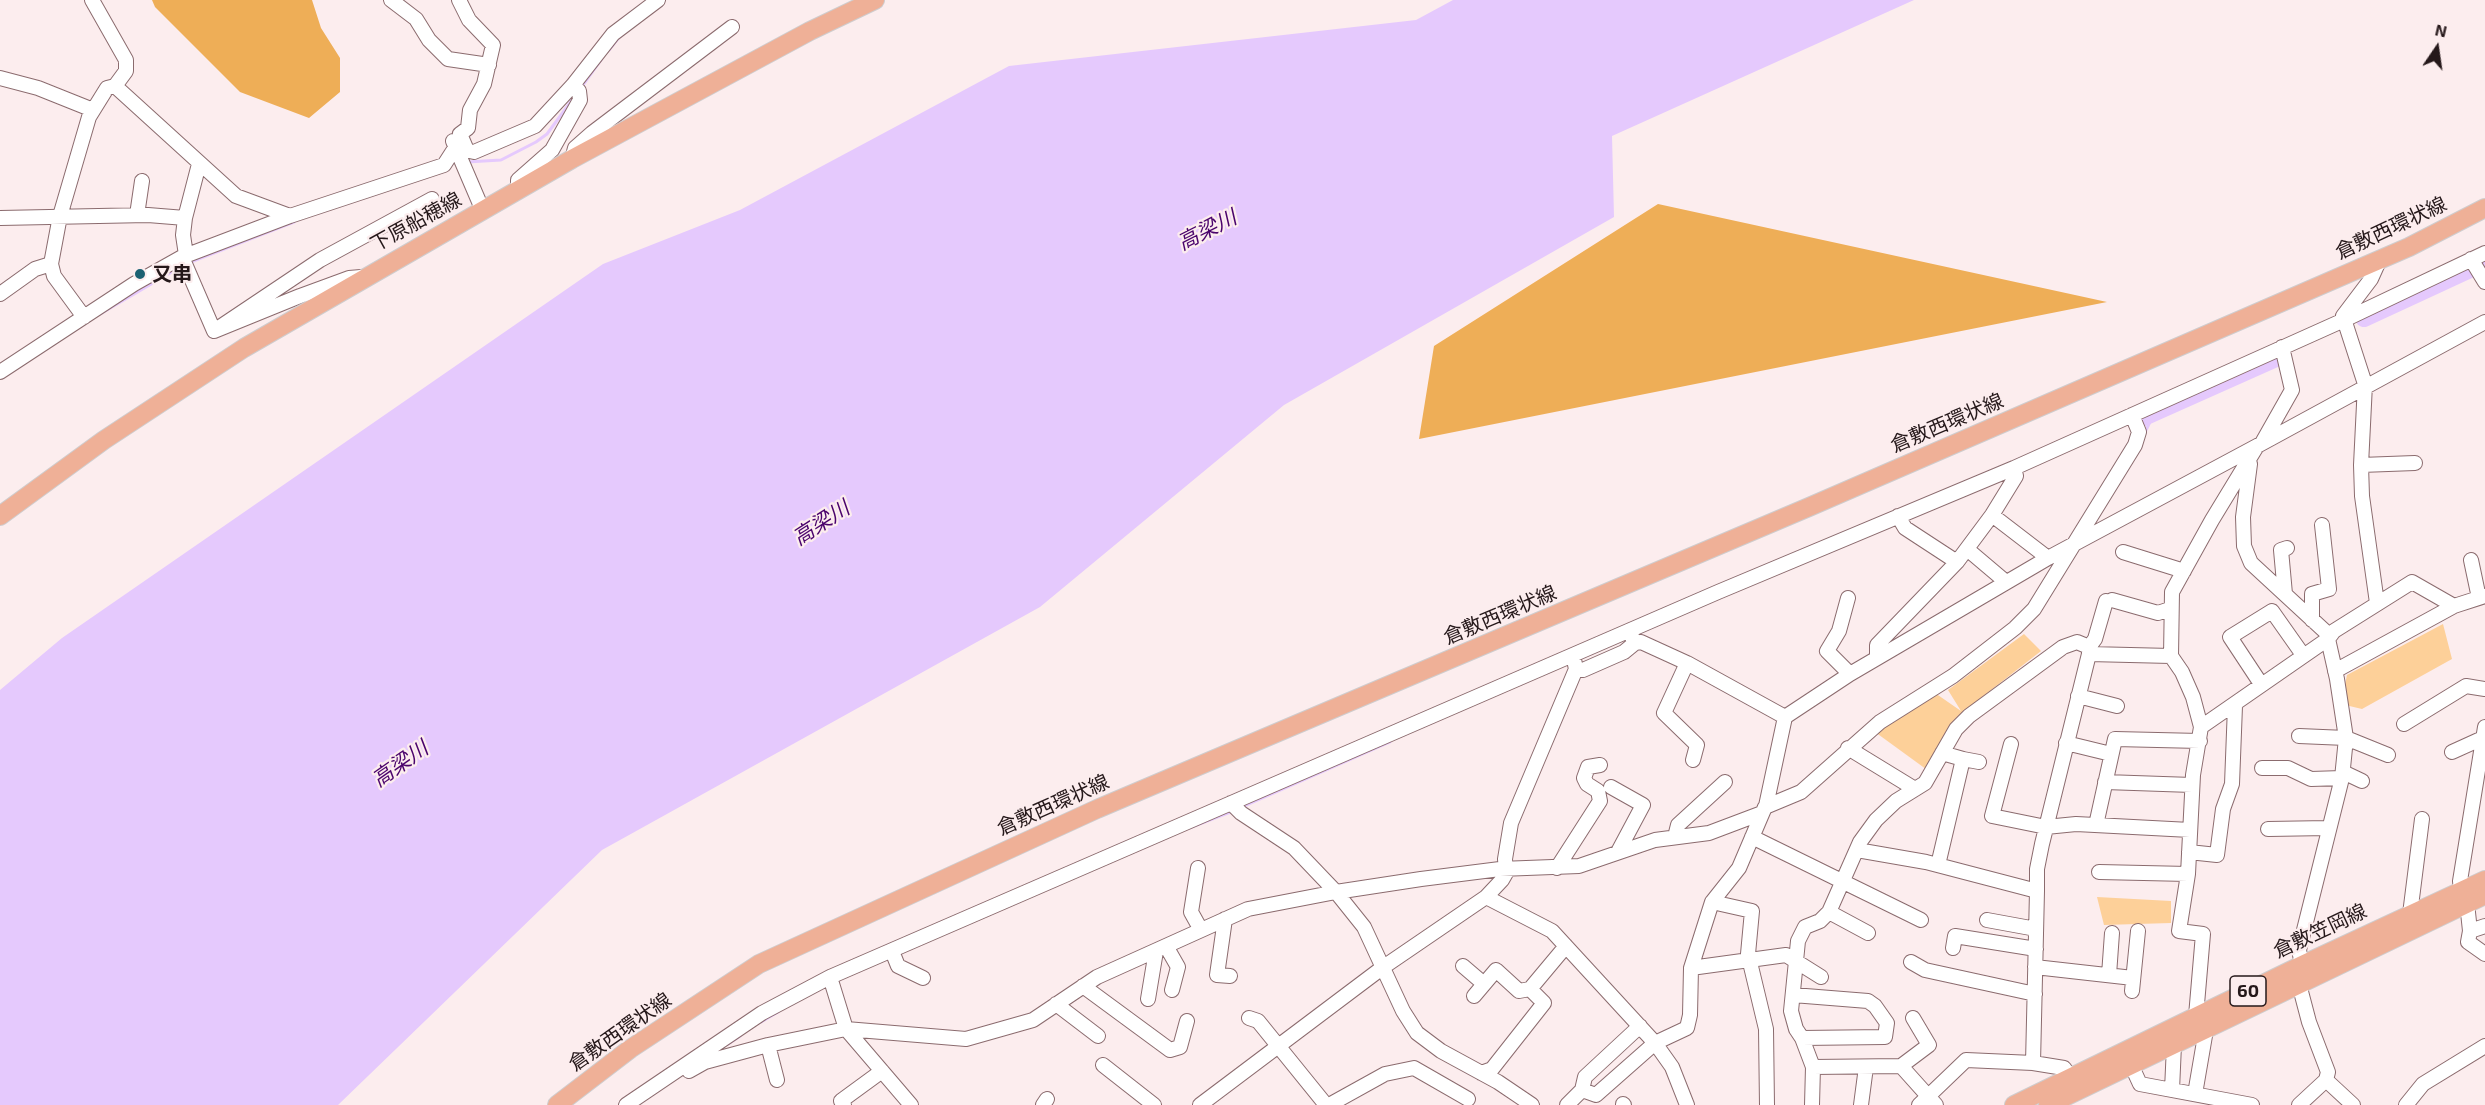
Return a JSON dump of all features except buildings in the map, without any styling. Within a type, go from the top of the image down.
[{"type":"main road","name":"下原船穂線","points":[[0,516],[104,440],[244,348],[366,276],[572,159],[810,32],[875,0]]},
{"type":"main road","name":"倉敷西環状線","points":[[557,1105],[630,1048],[759,964],[1097,809],[1809,507],[2380,259],[2485,208]]},
{"type":"main road","name":"倉敷笠岡線","points":[[2014,1105],[2075,1083],[2201,1023],[2299,984],[2464,897],[2485,879]]},
{"type":"main road","name":"倉敷笠岡線","points":[[2128,1058],[2174,1045],[2201,1023],[2302,965],[2410,914],[2464,897],[2485,895]]},
{"type":"main road","name":"倉敷笠岡線","points":[[2048,1105],[2075,1083]]},
{"type":"street","points":[[391,0],[416,18],[429,40],[448,59],[489,65]]},
{"type":"street","points":[[459,0],[469,20],[493,45],[484,84],[470,110],[468,128],[460,134],[460,156],[483,211]]},
{"type":"street","points":[[2,367],[185,260],[290,216],[444,165],[460,156],[525,133],[576,88],[619,28],[658,0]]},
{"type":"street","points":[[84,317],[54,276],[51,264],[60,216],[93,110],[107,88],[115,86],[126,71],[126,60],[92,1]]},
{"type":"street","points":[[572,159],[575,148],[592,133],[732,27]]},
{"type":"street","points":[[0,78],[38,88],[93,110]]},
{"type":"street","points":[[115,86],[236,196],[290,216]]},
{"type":"street","points":[[518,191],[518,180],[552,150],[580,99],[576,88]]},
{"type":"street","points":[[199,164],[185,218],[185,260],[214,331]]},
{"type":"street","points":[[137,215],[142,181]]},
{"type":"street","points":[[214,331],[320,260],[432,200]]},
{"type":"street","points":[[0,218],[137,215],[185,218]]},
{"type":"street","points":[[1575,662],[1583,670],[1624,652],[1632,637],[2284,352],[2474,264],[2485,253]]},
{"type":"street","points":[[2377,603],[2362,496],[2364,384],[2345,324],[2344,312],[2371,279],[2380,259]]},
{"type":"street","points":[[0,294],[35,269],[51,264]]},
{"type":"street","points":[[2474,264],[2485,282]]},
{"type":"street","points":[[214,331],[349,278],[366,276]]},
{"type":"street","points":[[1582,1090],[1596,1095],[1655,1043],[1686,1028],[1690,1016],[1691,968],[1712,902],[1739,868],[1764,809],[1785,717],[1877,656],[2048,558],[2257,447],[2364,384],[2485,322]]},
{"type":"street","points":[[2195,1094],[2201,1023],[2203,934],[2179,931],[2188,874],[2192,784],[2201,734],[2189,688],[2171,656],[2167,609],[2180,570],[2292,390],[2284,352]]},
{"type":"street","points":[[686,1067],[768,1045],[846,1029],[966,1039],[1033,1020],[1105,973],[1248,909],[1336,892],[1506,870],[1579,866],[1621,847],[1675,834],[1709,833],[1764,809],[1801,792],[1880,722],[1953,676],[2026,618],[2139,439],[2134,419]]},
{"type":"street","points":[[2257,447],[2243,518],[2244,546],[2250,563],[2328,637],[2346,738],[2343,775],[2328,828],[2314,898],[2300,950],[2302,965],[2299,984],[2309,1022],[2328,1072],[2326,1080],[2299,1105]]},
{"type":"street","points":[[2361,465],[2415,463]]},
{"type":"street","points":[[1877,656],[1877,645],[1967,549],[1992,515],[2015,471]]},
{"type":"street","points":[[1992,515],[2048,558]]},
{"type":"street","points":[[1899,519],[1957,562]]},
{"type":"street","points":[[2312,620],[2312,594],[2329,589],[2322,525]]},
{"type":"street","points":[[2285,594],[2281,550],[2287,548]]},
{"type":"street","points":[[1967,549],[2006,582]]},
{"type":"street","points":[[2123,552],[2180,570]]},
{"type":"street","points":[[2335,671],[2454,606],[2482,597],[2471,560]]},
{"type":"street","points":[[2096,825],[2115,739],[2201,734],[2261,684],[2377,603],[2412,582],[2454,606]]},
{"type":"street","points":[[1848,598],[1839,631],[1827,651],[1850,674]]},
{"type":"street","points":[[2033,1063],[2037,870],[2089,651],[2109,601],[2158,613],[2167,609]]},
{"type":"street","points":[[2261,684],[2230,638],[2272,611],[2303,655]]},
{"type":"street","points":[[1632,637],[1687,663],[1785,717]]},
{"type":"street","points":[[1816,1104],[1813,1067],[1802,1038],[1796,1029],[1791,1011],[1798,941],[1805,927],[1820,921],[1829,912],[1857,850],[1876,820],[1896,801],[1925,783],[1956,729],[1969,716],[2063,647],[2077,642],[2089,651],[2171,656]]},
{"type":"street","points":[[626,1105],[686,1067],[762,1013],[1575,662]]},
{"type":"street","points":[[1200,1105],[1275,1045],[1381,966],[1486,897],[1502,880],[1506,870],[1511,823],[1575,662]]},
{"type":"street","points":[[1687,663],[1664,713],[1697,745],[1693,760]]},
{"type":"street","points":[[2404,724],[2466,686],[2485,688]]},
{"type":"street","points":[[2078,696],[2117,706]]},
{"type":"street","points":[[2189,852],[2217,855],[2223,809],[2232,784],[2235,706]]},
{"type":"street","points":[[2452,752],[2484,733]]},
{"type":"street","points":[[2484,733],[2460,881],[2470,931],[2468,942],[2485,954]]},
{"type":"street","points":[[2299,736],[2346,738],[2388,755]]},
{"type":"street","points":[[2066,743],[2111,754]]},
{"type":"street","points":[[2011,744],[1992,816],[2046,827],[2076,824],[2190,830]]},
{"type":"street","points":[[1851,750],[1916,789]]},
{"type":"street","points":[[1942,753],[1979,762]]},
{"type":"street","points":[[1938,865],[1963,759]]},
{"type":"street","points":[[1558,866],[1600,801],[1598,791],[1587,784],[1584,778],[1588,767],[1600,765]]},
{"type":"street","points":[[2262,768],[2288,768],[2311,779],[2343,775],[2362,781]]},
{"type":"street","points":[[2104,782],[2192,784]]},
{"type":"street","points":[[1675,834],[1678,825],[1725,783]]},
{"type":"street","points":[[1611,787],[1642,805],[1621,847]]},
{"type":"street","points":[[1235,807],[1294,848],[1336,892],[1364,927],[1403,1011],[1417,1033],[1441,1051],[1532,1105]]},
{"type":"street","points":[[2410,914],[2422,819]]},
{"type":"street","points":[[2268,829],[2328,828]]},
{"type":"street","points":[[1752,837],[1920,920]]},
{"type":"street","points":[[1857,850],[1938,865],[2037,891]]},
{"type":"street","points":[[1198,868],[1191,912],[1201,930]]},
{"type":"street","points":[[2099,872],[2188,874]]},
{"type":"street","points":[[1486,897],[1552,931],[1655,1043],[1672,1067],[1687,1105]]},
{"type":"street","points":[[1712,902],[1752,911],[1748,954],[1766,1029],[1767,1105]]},
{"type":"street","points":[[1829,912],[1868,933]]},
{"type":"street","points":[[1225,920],[1217,975],[1230,976]]},
{"type":"street","points":[[1987,920],[2036,929]]},
{"type":"street","points":[[2470,931],[2485,926]]},
{"type":"street","points":[[2035,967],[2109,975],[2132,985],[2138,931]]},
{"type":"street","points":[[2109,975],[2112,933]]},
{"type":"street","points":[[1953,948],[1955,936],[2036,949]]},
{"type":"street","points":[[1474,996],[1496,969],[1519,991],[1530,989],[1566,946]]},
{"type":"street","points":[[1161,949],[1178,967],[1172,990]]},
{"type":"street","points":[[1148,999],[1161,949]]},
{"type":"street","points":[[893,955],[898,966],[923,978]]},
{"type":"street","points":[[1691,968],[1786,955],[1821,977]]},
{"type":"street","points":[[1911,962],[1925,970],[2035,994]]},
{"type":"street","points":[[1463,966],[1484,984]]},
{"type":"street","points":[[832,981],[846,1029],[911,1105]]},
{"type":"street","points":[[1083,986],[1170,1050],[1180,1047],[1186,1021]]},
{"type":"street","points":[[1481,1073],[1492,1069],[1544,1003],[1530,989]]},
{"type":"street","points":[[1792,995],[1868,1001],[1875,1006],[1887,1023],[1885,1037],[1802,1038]]},
{"type":"street","points":[[1056,1005],[1098,1036]]},
{"type":"street","points":[[1249,1018],[1258,1021],[1275,1045],[1328,1105],[1385,1074],[1414,1068],[1468,1099]]},
{"type":"street","points":[[1813,1067],[1901,1066],[1929,1045],[1913,1018]]},
{"type":"street","points":[[1567,1105],[1582,1090],[1585,1077],[1640,1026]]},
{"type":"street","points":[[768,1045],[777,1080]]},
{"type":"street","points":[[2172,1090],[2174,1045]]},
{"type":"street","points":[[2406,1105],[2422,1084],[2485,1046]]},
{"type":"street","points":[[2128,1058],[2140,1084],[2252,1105]]},
{"type":"street","points":[[1919,1105],[1933,1100],[1966,1060],[2033,1063],[2064,1068],[2075,1083]]},
{"type":"street","points":[[1103,1065],[1154,1105]]},
{"type":"street","points":[[1861,1105],[1866,1066]]},
{"type":"street","points":[[1901,1066],[1933,1100]]},
{"type":"street","points":[[844,1105],[841,1101],[882,1071]]},
{"type":"street","points":[[2326,1080],[2353,1105]]},
{"type":"shaded area","points":[[152,0],[312,0],[321,28],[340,58],[340,92],[309,118],[240,92],[155,7]]},
{"type":"shaded area","points":[[1658,204],[2107,302],[1419,439],[1434,346]]},
{"type":"shaded area","points":[[2443,624],[2452,659],[2362,709],[2341,704],[2347,675]]},
{"type":"shaded area","points":[[2024,634],[2041,651],[1963,712],[1969,717],[1930,772],[1875,732],[1935,693],[1961,711],[1948,690]]},
{"type":"shaded area","points":[[2097,897],[2171,901],[2171,923],[2104,925]]},
{"type":"water","name":"高梁川","points":[[1453,0],[1914,0],[1612,136],[1614,217],[1284,405],[1040,607],[602,850],[338,1105],[0,1105],[0,690],[62,638],[603,264],[740,210],[1009,66],[1416,20]]},
{"type":"waterway","points":[[609,50],[620,36]]},
{"type":"waterway","points":[[581,88],[601,60]]},
{"type":"waterway","points":[[467,162],[501,160],[536,142],[547,134],[575,96]]},
{"type":"waterway","points":[[188,263],[294,222]]},
{"type":"waterway","points":[[2364,318],[2485,262]]},
{"type":"waterway","points":[[100,314],[182,266]]},
{"type":"waterway","points":[[2137,420],[2276,358]]},
{"type":"waterway","points":[[2145,432],[2155,412]]},
{"type":"waterway","points":[[1242,807],[1390,742]]},
{"type":"waterway","points":[[1189,828],[1233,811]]},
{"type":"waterway","points":[[761,1022],[778,1012]]},
{"type":"waterway","points":[[728,1044],[740,1036]]},
{"type":"place","name":"又串","points":[[140,274]]}]
